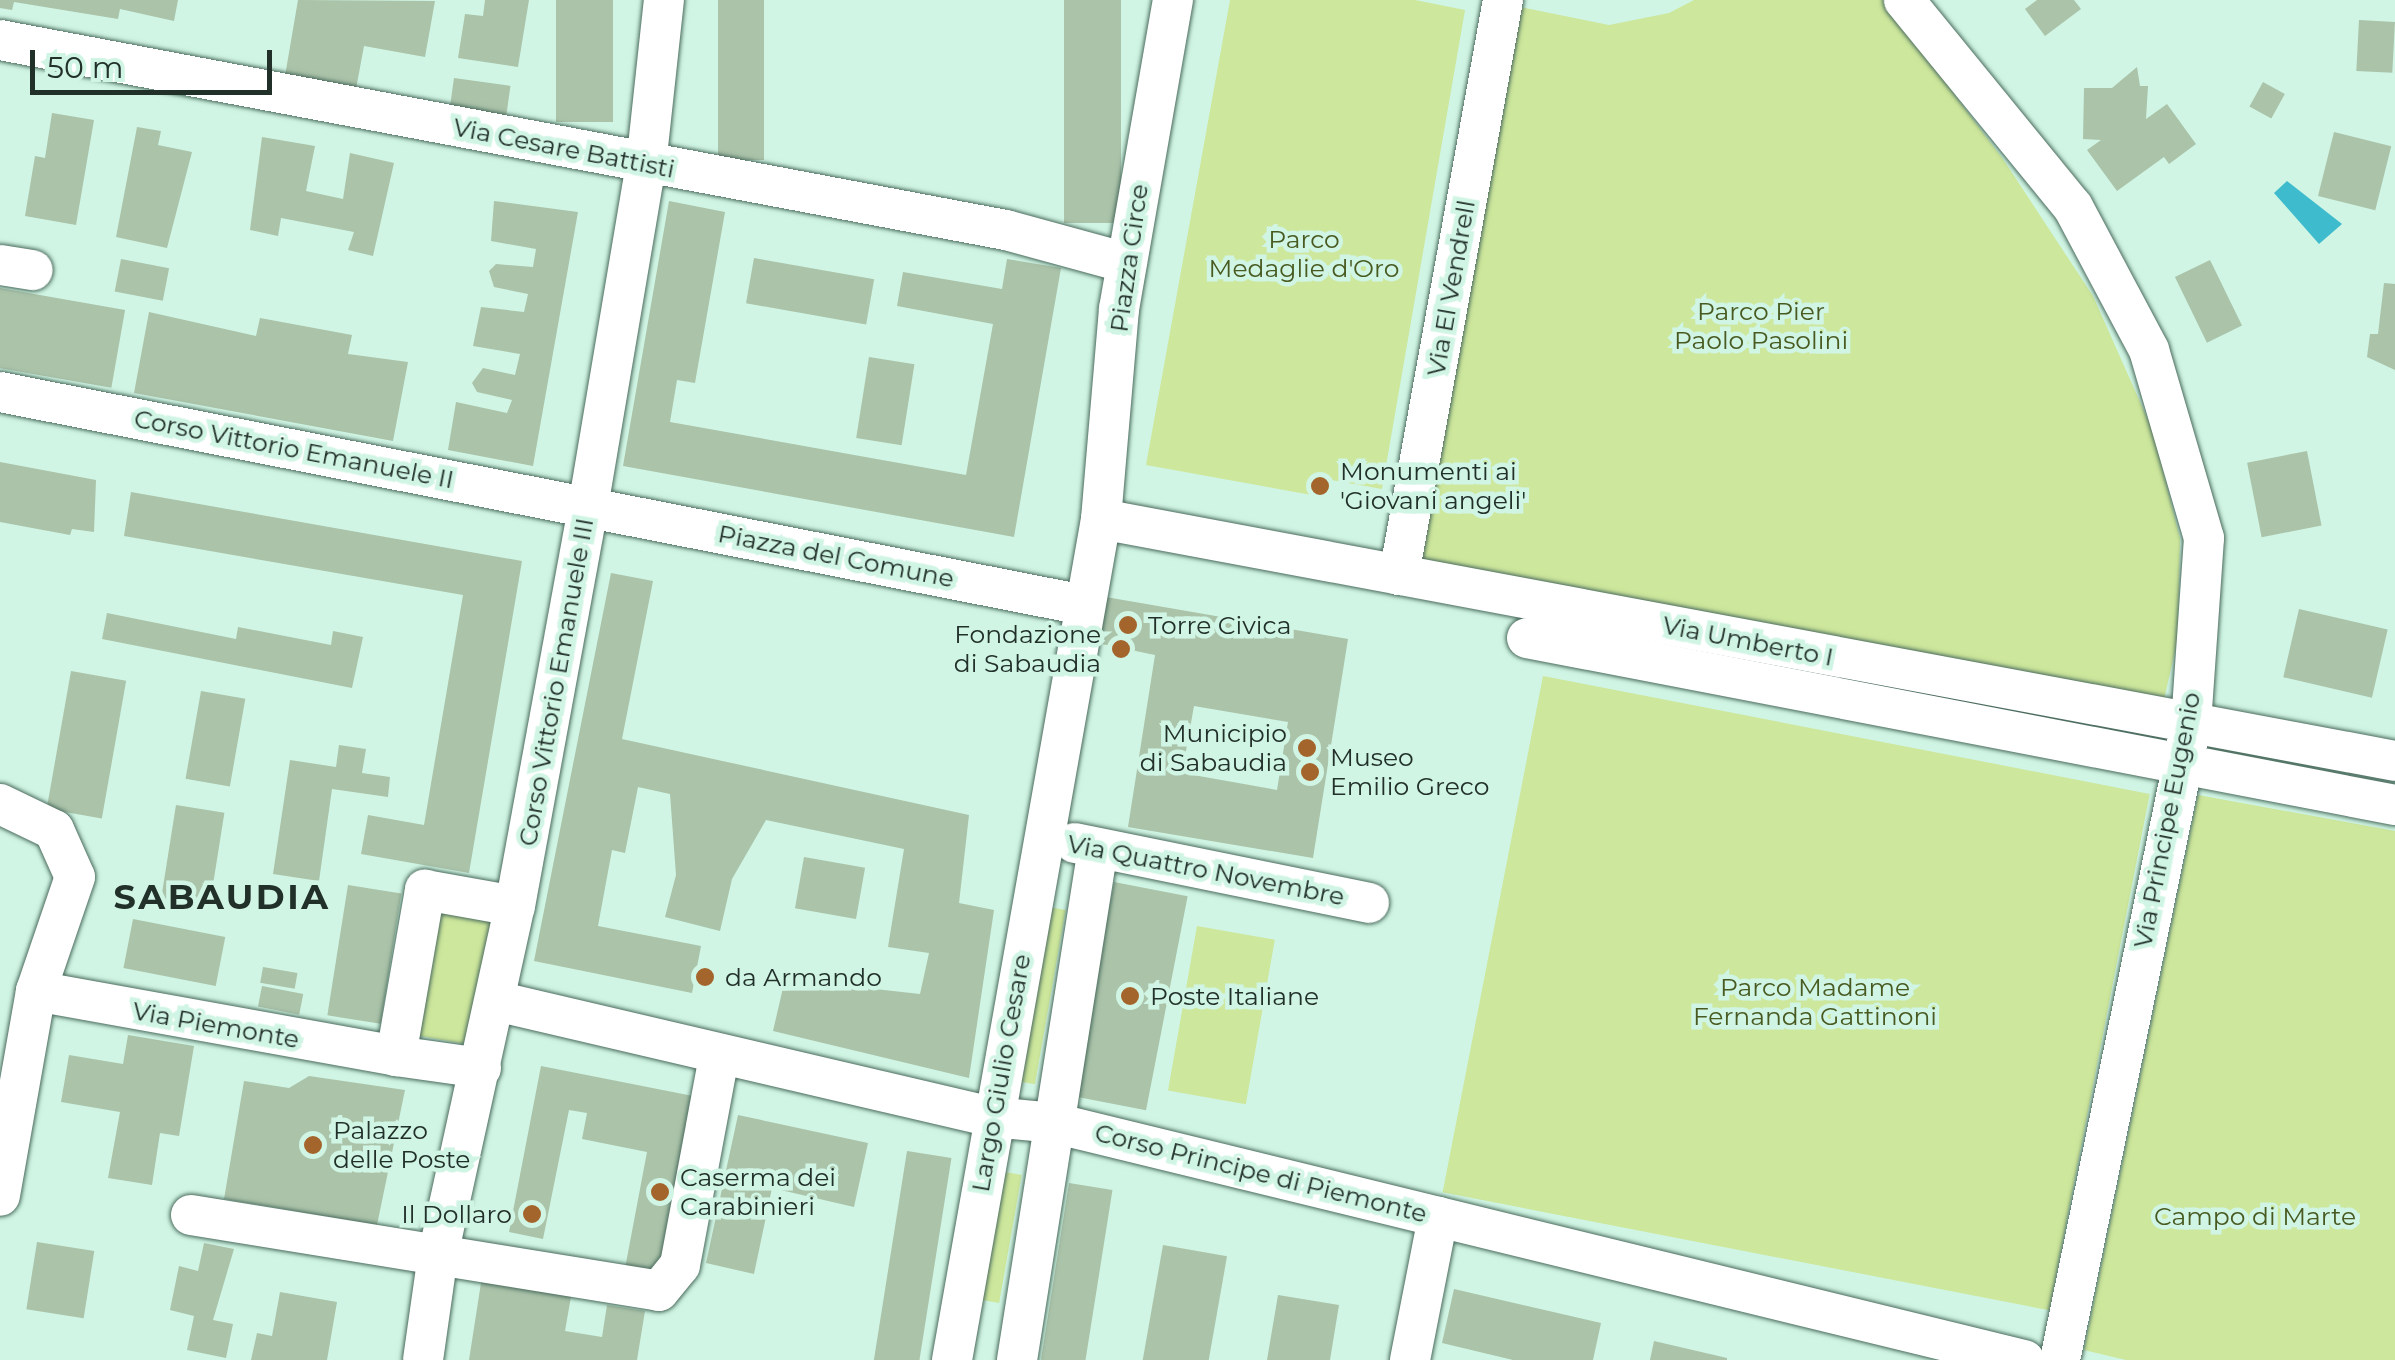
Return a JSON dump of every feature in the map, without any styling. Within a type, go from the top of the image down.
[{"type":"street","name":"Corso Vittorio Emanuele III","points":[[423,1360],[438,1256],[496,1001],[588,507],[646,164],[664,0]]},
{"type":"street","name":"Piazza Circe","points":[[1101,519],[1127,263],[1173,0]]},
{"type":"street","name":"Via El Vendrell","points":[[1399,575],[1503,0]]},
{"type":"street","name":"Via Principe Eugenio","points":[[1904,0],[2073,207],[2150,350],[2204,538],[2191,724],[2060,1360]]},
{"type":"street","name":"Via Cesare Battisti","points":[[0,40],[1006,230],[1127,263]]},
{"type":"street","name":"Corso Vittorio Emanuele II","points":[[0,392],[588,507]]},
{"type":"street","name":"Piazza del Comune","points":[[588,507],[1084,606]]},
{"type":"street","name":"Via Umberto I","points":[[1101,519],[1399,575],[1530,619],[2182,764],[2395,805]]},
{"type":"street","points":[[1042,837],[1101,519]]},
{"type":"street","name":"Via Umberto I","points":[[1530,619],[2191,724],[2395,761]]},
{"type":"street","points":[[0,804],[54,830],[75,877],[36,990],[0,1196]]},
{"type":"street","name":"Via Quattro Novembre","points":[[1042,837],[1370,903]]},
{"type":"street","name":"Largo Giulio Cesare","points":[[952,1360],[1042,837]]},
{"type":"street","points":[[962,1309],[1020,1340],[1098,848]]},
{"type":"street","points":[[396,1056],[425,890],[515,906]]},
{"type":"street","name":"Via Piemonte","points":[[36,990],[480,1068]]},
{"type":"street","name":"Corso Principe di Piemonte","points":[[496,1001],[992,1117],[1054,1123],[2024,1360]]},
{"type":"street","points":[[190,1215],[647,1292],[668,1286],[680,1265],[719,1056]]},
{"type":"street","points":[[1410,1360],[1438,1216]]},
{"type":"green space","name":"Parco Medaglie d'Oro","points":[[1230,0],[1415,0],[1465,10],[1382,489],[1331,480],[1328,498],[1146,465]]},
{"type":"green space","name":"Parco Pier Paolo Pasolini","points":[[1694,0],[1883,0],[2003,159],[2093,296],[2153,431],[2180,538],[2178,638],[2163,704],[1422,560],[1516,6],[1609,25],[1669,13]]},
{"type":"green space","name":"Parco Madame Fernanda Gattinoni","points":[[1543,676],[2150,794],[2049,1310],[1443,1192]]},
{"type":"green space","name":"Campo di Marte","points":[[2198,795],[2395,831],[2395,1360],[2126,1360],[2084,1350]]},
{"type":"green space","points":[[425,905],[495,917],[472,1045],[402,1033]]},
{"type":"green space","points":[[1043,906],[1066,910],[1035,1084],[1012,1080]]},
{"type":"green space","points":[[1197,926],[1275,940],[1246,1104],[1168,1090]]},
{"type":"green space","points":[[999,1171],[1022,1175],[999,1303],[976,1299]]},
{"type":"water","points":[[2287,181],[2342,224],[2319,244],[2274,193]]},
{"type":"building","points":[[0,0],[178,0],[174,21],[120,9],[118,19],[14,2],[12,10],[0,8]]},
{"type":"building","points":[[298,0],[435,1],[425,57],[364,46],[356,89],[285,76]]},
{"type":"building","points":[[485,0],[529,0],[518,67],[458,58],[465,14],[483,16]]},
{"type":"building","points":[[556,0],[613,0],[613,122],[556,122]]},
{"type":"building","points":[[718,0],[764,0],[764,160],[718,160]]},
{"type":"building","points":[[1064,0],[1121,0],[1121,223],[1064,223]]},
{"type":"building","points":[[2037,0],[2074,0],[2081,9],[2045,36],[2025,9]]},
{"type":"building","points":[[2359,20],[2395,22],[2392,73],[2356,71]]},
{"type":"building","points":[[2137,67],[2140,86],[2148,86],[2146,119],[2167,104],[2196,144],[2169,164],[2164,157],[2117,191],[2087,150],[2101,140],[2083,139],[2084,88],[2112,88]]},
{"type":"building","points":[[454,78],[510,86],[505,125],[449,117]]},
{"type":"building","points":[[2263,82],[2285,94],[2271,119],[2249,106]]},
{"type":"building","points":[[52,113],[94,120],[76,225],[25,216],[35,156],[45,158]]},
{"type":"building","points":[[137,127],[161,131],[158,145],[192,152],[167,248],[116,237]]},
{"type":"building","points":[[2334,132],[2391,146],[2375,210],[2318,196]]},
{"type":"building","points":[[262,137],[315,146],[306,191],[343,199],[350,153],[394,163],[373,256],[348,250],[354,232],[281,218],[278,236],[250,230]]},
{"type":"building","points":[[494,201],[578,212],[533,466],[448,450],[456,402],[507,413],[512,400],[477,392],[472,383],[483,368],[515,375],[520,354],[473,346],[481,307],[524,312],[528,294],[494,287],[489,271],[496,264],[533,267],[536,249],[491,241]]},
{"type":"building","points":[[669,201],[725,212],[695,383],[677,380],[670,422],[966,475],[993,324],[897,306],[903,272],[1002,289],[1007,259],[1061,268],[1014,537],[623,466]]},
{"type":"building","points":[[754,258],[874,279],[866,324],[746,303]]},
{"type":"building","points":[[121,259],[169,268],[163,301],[115,291]]},
{"type":"building","points":[[2210,260],[2242,326],[2207,343],[2175,277]]},
{"type":"building","points":[[2384,283],[2395,284],[2395,370],[2367,357],[2370,334],[2378,334]]},
{"type":"building","points":[[0,288],[125,310],[111,388],[0,368]]},
{"type":"building","points":[[149,312],[256,336],[260,318],[352,335],[348,354],[408,362],[393,441],[134,393]]},
{"type":"building","points":[[869,357],[914,364],[902,445],[856,438]]},
{"type":"building","points":[[2307,451],[2322,526],[2262,537],[2247,463]]},
{"type":"building","points":[[0,462],[96,480],[94,532],[72,529],[70,535],[0,522]]},
{"type":"building","points":[[131,492],[522,561],[469,873],[361,854],[368,815],[424,825],[463,595],[124,536]]},
{"type":"building","points":[[611,573],[653,581],[622,739],[969,815],[959,903],[994,910],[969,1078],[773,1031],[785,979],[920,994],[929,953],[888,947],[904,849],[766,820],[732,879],[720,931],[665,917],[676,875],[670,794],[638,787],[625,853],[612,850],[598,926],[701,946],[692,993],[534,961]]},
{"type":"building","name":"Municipio di Sabaudia","points":[[1100,596],[1348,639],[1313,858],[1128,827],[1155,655],[1092,642]],"holes":[[[1194,706],[1288,722],[1277,790],[1182,773]]]},
{"type":"building","points":[[2299,609],[2388,629],[2372,698],[2283,677]]},
{"type":"building","points":[[107,613],[236,639],[238,627],[331,645],[333,631],[363,637],[352,688],[102,639]]},
{"type":"building","points":[[71,671],[126,681],[102,819],[47,809]]},
{"type":"building","points":[[201,691],[245,699],[230,786],[186,779]]},
{"type":"building","points":[[339,745],[366,749],[362,773],[390,777],[388,797],[332,789],[319,881],[273,874],[290,760],[336,767]]},
{"type":"building","points":[[176,805],[224,813],[209,908],[161,901]]},
{"type":"building","points":[[804,857],[865,868],[856,919],[795,908]]},
{"type":"building","name":"Poste Italiane","points":[[1114,882],[1188,896],[1146,1110],[1072,1096]]},
{"type":"building","points":[[348,885],[401,893],[381,1024],[327,1015]]},
{"type":"building","points":[[133,919],[225,937],[216,986],[123,968]]},
{"type":"building","points":[[263,967],[297,973],[295,989],[260,983]]},
{"type":"building","points":[[262,986],[303,994],[299,1015],[258,1007]]},
{"type":"building","points":[[128,1035],[194,1046],[179,1136],[160,1133],[152,1185],[108,1178],[120,1112],[61,1102],[69,1055],[123,1064]]},
{"type":"building","name":"Caserma dei Carabinieri","points":[[541,1066],[698,1097],[661,1287],[623,1279],[647,1152],[582,1139],[587,1113],[569,1110],[543,1239],[509,1232]]},
{"type":"building","name":"Palazzo delle Poste","points":[[309,1076],[405,1090],[377,1225],[224,1199],[244,1081],[289,1088]]},
{"type":"building","points":[[738,1115],[868,1143],[854,1207],[772,1188],[754,1274],[706,1263]]},
{"type":"building","points":[[907,1151],[951,1158],[919,1360],[874,1360]]},
{"type":"building","points":[[1069,1183],[1112,1190],[1086,1360],[1041,1360]]},
{"type":"building","points":[[37,1242],[94,1251],[84,1318],[26,1309]]},
{"type":"building","points":[[204,1243],[234,1249],[213,1320],[233,1324],[226,1358],[187,1350],[194,1316],[170,1310],[179,1266],[198,1271]]},
{"type":"building","points":[[1163,1245],[1227,1256],[1209,1360],[1143,1360]]},
{"type":"building","points":[[483,1270],[573,1285],[565,1331],[602,1337],[607,1305],[645,1311],[637,1360],[469,1360]]},
{"type":"building","points":[[1454,1289],[1601,1323],[1593,1360],[1513,1360],[1442,1343]]},
{"type":"building","points":[[280,1292],[337,1302],[327,1360],[251,1360],[257,1333],[272,1336]]},
{"type":"building","points":[[1278,1295],[1339,1305],[1330,1360],[1267,1360]]},
{"type":"building","points":[[1654,1341],[1727,1358],[1727,1360],[1650,1360]]},
{"type":"place","name":"Monumenti ai 'Giovani angeli'","points":[[1320,486]]},
{"type":"place","name":"Torre Civica","points":[[1128,625]]},
{"type":"place","name":"Fondazione di Sabaudia","points":[[1121,649]]},
{"type":"place","name":"Municipio di Sabaudia","points":[[1307,748]]},
{"type":"place","name":"Museo Emilio Greco","points":[[1310,772]]},
{"type":"place","name":"da Armando","points":[[705,977]]},
{"type":"place","name":"Poste Italiane","points":[[1130,996]]},
{"type":"place","name":"Palazzo delle Poste","points":[[313,1145]]},
{"type":"place","name":"Caserma dei Carabinieri","points":[[660,1192]]},
{"type":"place","name":"Il Dollaro","points":[[532,1214]]},
{"type":"district","name":"SABAUDIA","points":[[222,897]]}]
